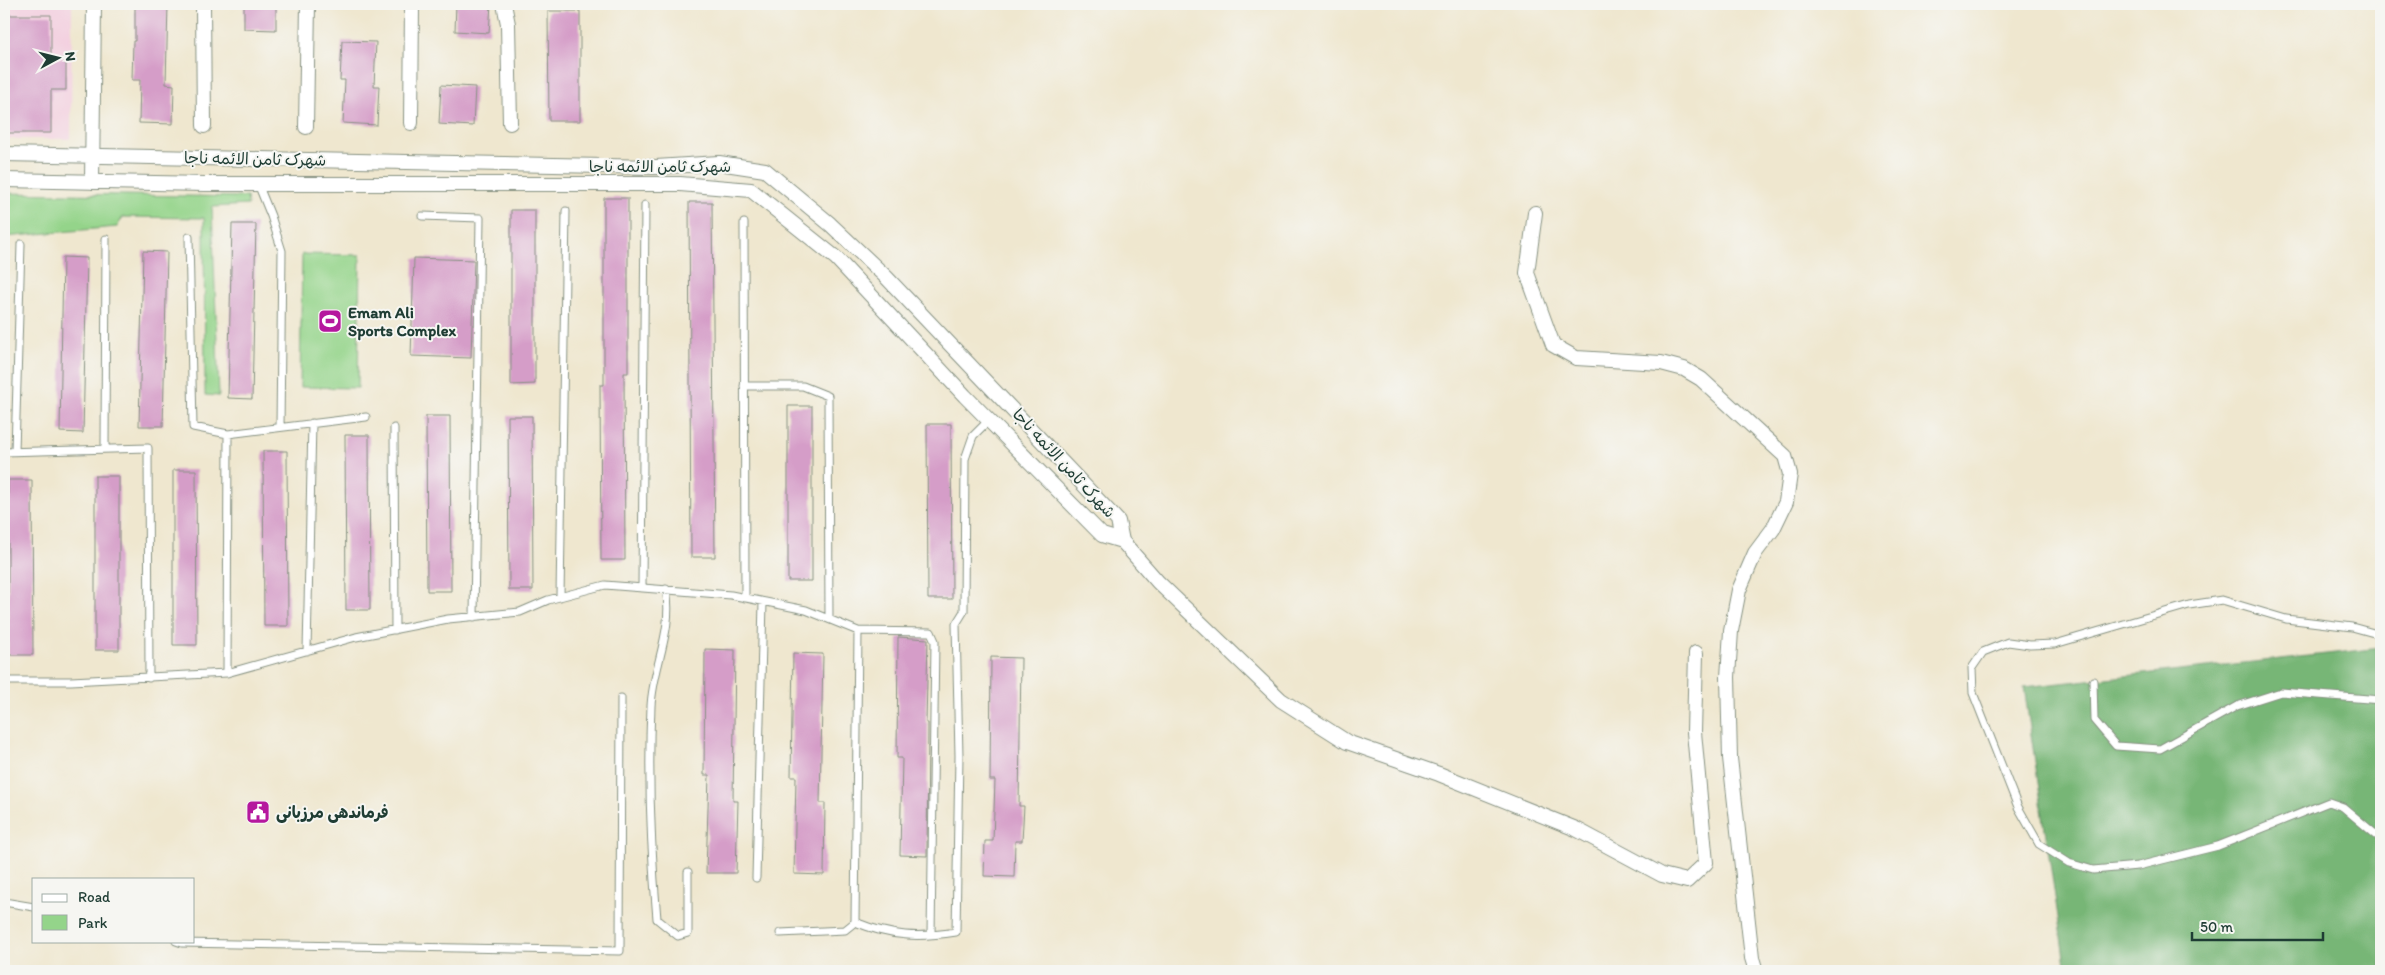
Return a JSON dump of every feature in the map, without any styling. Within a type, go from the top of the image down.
[{"type":"street","points":[[92,182],[94,4]]},
{"type":"street","points":[[203,4],[204,126]]},
{"type":"street","points":[[306,127],[308,4]]},
{"type":"street","points":[[411,123],[412,4]]},
{"type":"street","points":[[504,4],[508,24],[510,123]]},
{"type":"street","name":"شهرک ثامن الائمه ناجا","points":[[4,154],[666,166],[719,163],[765,170],[840,234],[886,277],[1118,521],[1122,541],[1102,535],[989,420],[836,258],[751,190],[667,184],[258,184],[4,180]]},
{"type":"street","points":[[435,184],[436,162]]},
{"type":"street","points":[[666,166],[667,184]]},
{"type":"street","points":[[1535,213],[1527,273],[1553,345],[1576,358],[1661,364],[1684,370],[1701,379],[1784,456],[1790,474],[1786,502],[1773,529],[1755,553],[1739,590],[1731,631],[1728,677],[1730,758],[1752,958],[1756,971]]},
{"type":"street","points":[[825,249],[840,234]]},
{"type":"street","points":[[989,420],[1006,402]]},
{"type":"street","points":[[1122,541],[1158,582],[1281,700],[1346,742],[1439,774],[1576,830],[1662,875],[1688,881],[1706,863],[1694,732],[1696,653]]},
{"type":"lane","points":[[258,184],[282,251],[280,427]]},
{"type":"lane","points":[[642,588],[645,205]]},
{"type":"lane","points":[[560,597],[566,211]]},
{"type":"lane","points":[[422,216],[480,218],[474,617]]},
{"type":"lane","points":[[744,223],[745,598]]},
{"type":"lane","points":[[189,237],[193,427],[228,434],[366,418]]},
{"type":"lane","points":[[105,449],[106,239]]},
{"type":"lane","points":[[15,452],[21,244]]},
{"type":"lane","points":[[744,386],[803,386],[828,396],[828,619]]},
{"type":"lane","points":[[855,922],[880,932],[909,936],[956,932],[959,756],[956,624],[964,611],[965,459],[973,436],[989,420]]},
{"type":"lane","points":[[307,651],[312,424]]},
{"type":"lane","points":[[394,428],[394,630]]},
{"type":"lane","points":[[227,673],[228,434]]},
{"type":"lane","points":[[4,452],[148,448],[149,678]]},
{"type":"lane","points":[[4,680],[70,681],[227,673],[394,630],[474,617],[520,612],[560,597],[605,585],[666,589],[745,598],[806,610],[858,631],[931,632],[936,640],[931,935]]},
{"type":"lane","points":[[666,589],[670,607],[651,704],[652,867],[657,919],[678,936],[688,933],[688,872]]},
{"type":"lane","points":[[2381,635],[2352,627],[2286,619],[2222,600],[2189,605],[2055,644],[2030,645],[2008,642],[1983,652],[1972,668],[1973,693],[2018,808],[2039,844],[2069,863],[2093,870],[2138,866],[2218,846],[2329,802],[2343,807],[2381,839]]},
{"type":"lane","points":[[756,878],[763,602]]},
{"type":"lane","points":[[855,922],[858,631]]},
{"type":"lane","points":[[2093,681],[2094,720],[2116,746],[2160,749],[2237,706],[2280,692],[2381,700]]},
{"type":"lane","points":[[179,942],[620,951],[621,698]]},
{"type":"lane","points":[[4,902],[32,907]]},
{"type":"lane","points":[[780,933],[845,930],[855,922]]},
{"type":"shaded area","points":[[4,4],[72,4],[71,139],[4,139]]},
{"type":"green space","points":[[4,193],[247,197],[248,205],[212,207],[219,396],[205,395],[204,218],[123,217],[117,227],[4,237]]},
{"type":"green space","name":"Emam Ali Sports Complex","points":[[302,254],[360,255],[358,388],[300,387]]},
{"type":"green space","points":[[2381,648],[2381,971],[2066,971],[2024,687]]},
{"type":"building","points":[[135,4],[168,4],[166,84],[174,85],[173,124],[139,123],[140,80],[132,80]]},
{"type":"building","points":[[244,4],[276,4],[276,30],[244,29]]},
{"type":"building","points":[[456,4],[491,4],[489,33],[455,31]]},
{"type":"building","points":[[548,11],[580,11],[580,121],[549,121]]},
{"type":"building","points":[[5,15],[51,15],[51,58],[66,59],[66,90],[51,90],[51,133],[6,133]]},
{"type":"building","points":[[342,41],[376,42],[374,86],[379,86],[377,125],[343,123],[345,80],[340,80]]},
{"type":"building","points":[[441,85],[475,87],[473,126],[439,124]]},
{"type":"building","points":[[604,198],[628,198],[628,373],[624,373],[625,560],[601,560],[600,385],[604,385]]},
{"type":"building","points":[[689,202],[712,202],[715,557],[691,557]]},
{"type":"building","points":[[511,210],[535,210],[535,384],[511,385]]},
{"type":"building","points":[[232,224],[256,224],[252,399],[228,398]]},
{"type":"building","points":[[143,251],[167,252],[163,426],[139,426]]},
{"type":"building","points":[[63,257],[87,258],[83,433],[60,432]]},
{"type":"building","points":[[414,258],[474,260],[471,358],[411,356]]},
{"type":"building","points":[[788,406],[812,406],[812,581],[788,581]]},
{"type":"building","points":[[426,416],[450,416],[451,591],[427,591]]},
{"type":"building","points":[[508,416],[532,416],[533,590],[509,590]]},
{"type":"building","points":[[927,424],[951,424],[952,599],[928,599]]},
{"type":"building","points":[[345,435],[369,435],[370,610],[346,610]]},
{"type":"building","points":[[263,451],[287,451],[288,626],[264,626]]},
{"type":"building","points":[[173,470],[196,470],[197,645],[173,645]]},
{"type":"building","points":[[95,476],[119,476],[119,650],[95,650]]},
{"type":"building","points":[[8,480],[32,480],[33,655],[8,655]]},
{"type":"building","points":[[898,637],[928,639],[926,723],[928,723],[927,856],[900,855],[902,758],[897,758]]},
{"type":"building","points":[[705,649],[735,650],[733,801],[738,801],[736,873],[706,873],[709,775],[704,775]]},
{"type":"building","points":[[793,653],[823,654],[820,803],[825,803],[824,875],[794,874],[796,777],[791,777]]},
{"type":"building","points":[[991,657],[1021,658],[1019,806],[1024,806],[1022,841],[1015,841],[1014,877],[984,876],[985,841],[993,841],[995,780],[990,780]]},
{"type":"place","name":"Emam Ali Sports Complex","points":[[330,321]]},
{"type":"place","name":"فرماندهی مرزبانی","points":[[258,812]]}]
